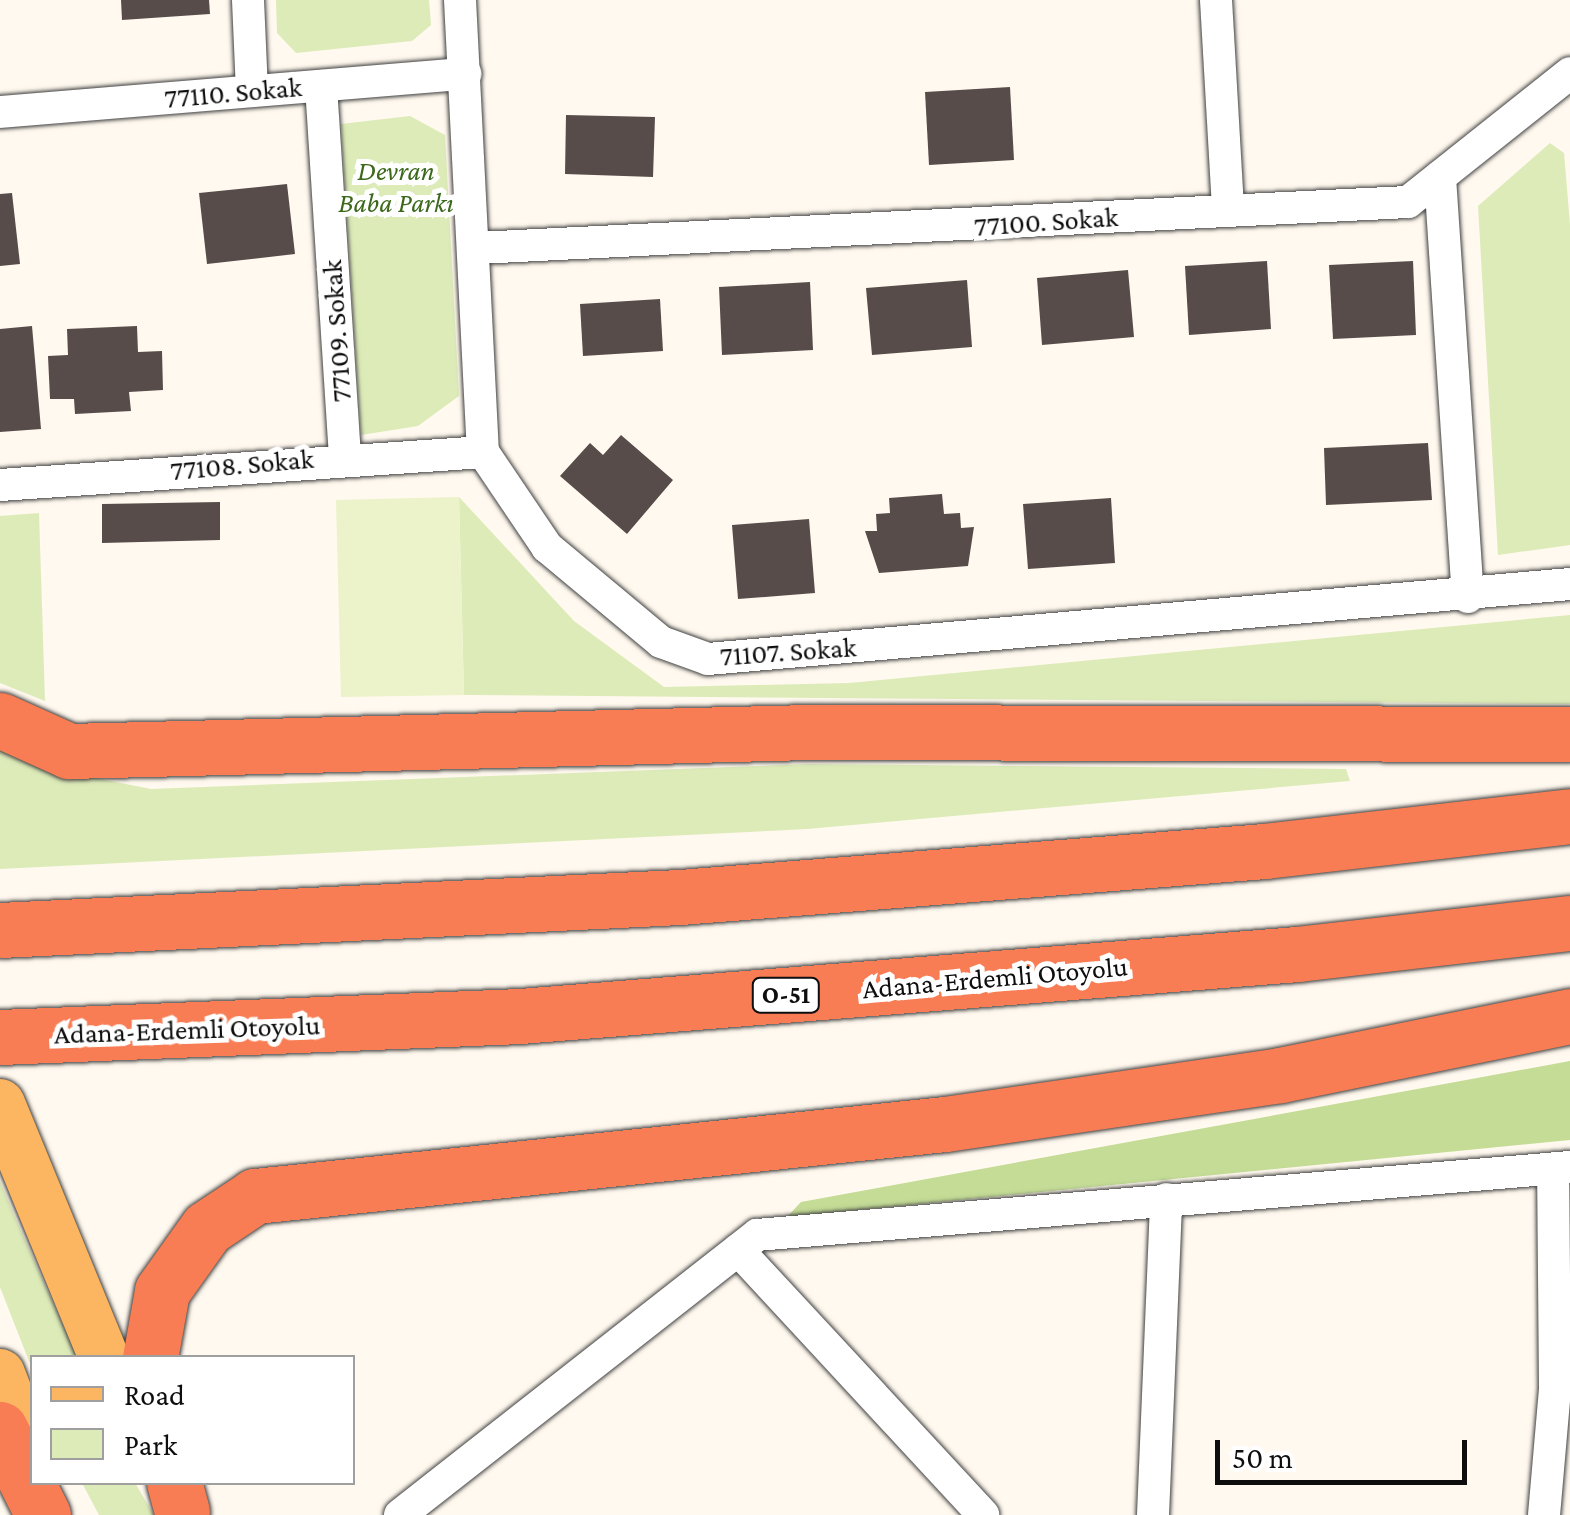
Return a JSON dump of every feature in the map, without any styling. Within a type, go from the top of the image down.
[{"type":"highway","points":[[0,720],[69,751],[808,732],[1570,734]]},
{"type":"highway","points":[[0,930],[680,897],[1264,851],[1570,816]]},
{"type":"highway","name":"Adana-Erdemli Otoyolu","points":[[0,1037],[520,1016],[1297,954],[1570,922]]},
{"type":"highway","points":[[151,1355],[162,1291],[207,1228],[255,1196],[946,1124],[1280,1075],[1570,1016]]},
{"type":"highway","points":[[0,1429],[43,1515]]},
{"type":"main road","points":[[5,1118],[103,1355]]},
{"type":"main road","points":[[0,1374],[30,1452]]},
{"type":"main road","points":[[43,1485],[55,1515]]},
{"type":"street","points":[[248,0],[252,91]]},
{"type":"street","points":[[460,0],[477,248],[484,452]]},
{"type":"street","points":[[1216,0],[1228,210]]},
{"type":"street","name":"77100. Sokak","points":[[477,248],[1408,202],[1570,73]]},
{"type":"street","name":"77110. Sokak","points":[[0,112],[465,74]]},
{"type":"street","name":"77109. Sokak","points":[[321,86],[345,456]]},
{"type":"street","points":[[1440,178],[1468,598]]},
{"type":"street","name":"77108. Sokak","points":[[0,485],[345,456],[484,452]]},
{"type":"street","name":"71107. Sokak","points":[[484,452],[547,547],[661,642],[708,659],[1468,598],[1570,584]]},
{"type":"street","points":[[400,1515],[757,1235],[1562,1168],[1555,1389],[1544,1515]]},
{"type":"street","points":[[1153,1515],[1166,1199]]},
{"type":"street","points":[[738,1250],[983,1515]]},
{"type":"green space","points":[[276,0],[429,0],[431,25],[412,41],[296,53],[277,33]]},
{"type":"green space","name":"Devran Baba Parkı","points":[[410,116],[445,135],[459,396],[418,426],[361,435],[341,124]]},
{"type":"green space","points":[[1550,143],[1564,153],[1570,225],[1570,545],[1498,555],[1478,206]]},
{"type":"green space","points":[[459,497],[574,621],[664,687],[849,683],[1570,615],[1570,704],[464,695]]},
{"type":"green space","points":[[459,497],[464,695],[341,697],[336,500]]},
{"type":"green space","points":[[39,513],[45,701],[0,683],[0,516]]},
{"type":"green space","points":[[0,744],[40,767],[151,789],[807,764],[1346,769],[1350,781],[807,829],[0,869]]},
{"type":"green space","points":[[1570,1061],[1570,1140],[787,1217],[801,1202]]},
{"type":"green space","points":[[0,1181],[76,1355],[30,1355],[30,1364],[0,1287]]},
{"type":"green space","points":[[83,1485],[136,1485],[154,1515],[99,1515]]},
{"type":"building","points":[[121,0],[209,0],[210,14],[122,20]]},
{"type":"building","points":[[1010,87],[1014,160],[929,165],[925,92]]},
{"type":"building","points":[[566,115],[655,117],[653,177],[565,174]]},
{"type":"building","points":[[287,184],[295,254],[207,264],[199,193]]},
{"type":"building","points":[[12,193],[20,264],[0,266],[0,194]]},
{"type":"building","points":[[1267,261],[1271,329],[1189,335],[1185,266]]},
{"type":"building","points":[[1413,261],[1416,335],[1333,339],[1329,265]]},
{"type":"building","points":[[1128,270],[1134,337],[1042,345],[1037,278]]},
{"type":"building","points":[[967,280],[972,347],[872,355],[866,288]]},
{"type":"building","points":[[810,282],[813,350],[722,355],[719,287]]},
{"type":"building","points":[[660,299],[663,351],[583,356],[580,304]]},
{"type":"building","points":[[32,326],[41,429],[0,432],[0,329]]},
{"type":"building","points":[[137,326],[138,352],[162,351],[163,390],[129,392],[131,411],[75,414],[74,399],[50,399],[48,356],[68,355],[67,329]]},
{"type":"building","points":[[621,435],[673,480],[627,534],[560,476],[590,443],[603,455]]},
{"type":"building","points":[[1428,443],[1432,500],[1326,505],[1324,448]]},
{"type":"building","points":[[942,494],[944,514],[960,513],[961,528],[974,527],[968,566],[879,573],[865,531],[877,531],[876,514],[890,513],[889,498]]},
{"type":"building","points":[[1111,498],[1115,563],[1028,569],[1023,504]]},
{"type":"building","points":[[220,502],[220,540],[102,543],[102,504]]},
{"type":"building","points":[[809,519],[815,593],[738,599],[732,525]]}]
